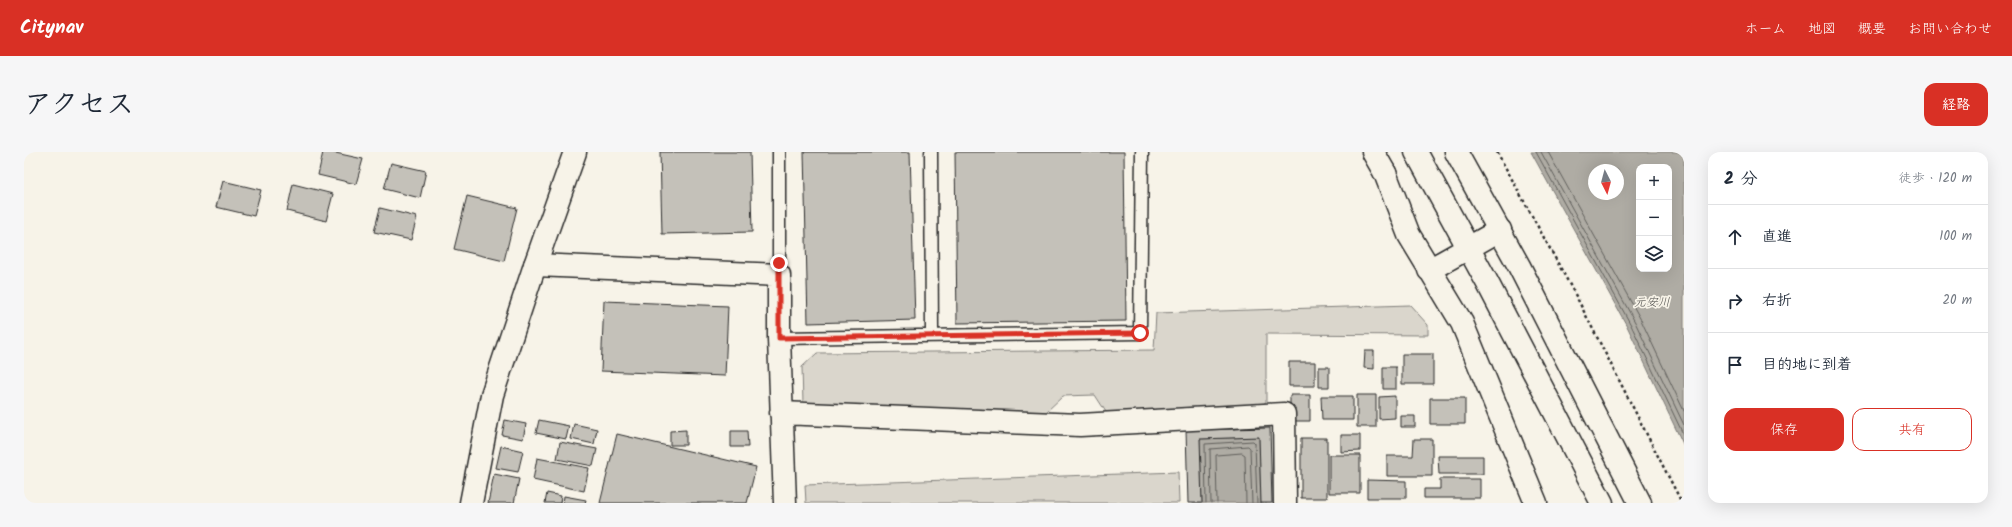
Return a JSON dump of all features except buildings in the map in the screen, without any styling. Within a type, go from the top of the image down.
[{"type":"street","points":[[471,503],[492,395],[535,265],[575,152]]},
{"type":"street","points":[[1373,152],[1385,173],[1409,235],[1462,323],[1536,503]]},
{"type":"street","points":[[1416,152],[1602,503]]},
{"type":"street","points":[[1456,152],[1500,230],[1640,503]]},
{"type":"street","points":[[1429,270],[1500,230]]},
{"type":"street","points":[[535,265],[779,275],[779,338],[785,503]]},
{"type":"street","points":[[781,413],[1080,425],[1284,414],[1285,503]]},
{"type":"lane","points":[[779,152],[779,275]]},
{"type":"lane","points":[[931,152],[932,335]]},
{"type":"lane","points":[[779,338],[1140,333],[1142,152]]},
{"type":"path","points":[[1497,152],[1574,292],[1682,503]]},
{"type":"shaded area","points":[[1410,305],[1428,325],[1428,335],[1266,334],[1266,402],[1256,408],[1106,412],[1095,395],[1063,396],[1046,412],[812,409],[803,403],[802,367],[817,353],[1154,350],[1156,313]]},
{"type":"shaded area","points":[[1178,472],[1179,503],[806,503],[805,485]]},
{"type":"water","name":"元安川","points":[[1531,152],[1684,152],[1684,446],[1627,326]]},
{"type":"water","points":[[1259,437],[1261,503],[1202,503],[1200,439]]},
{"type":"route","points":[[779,263],[779,338],[1140,333]]}]
